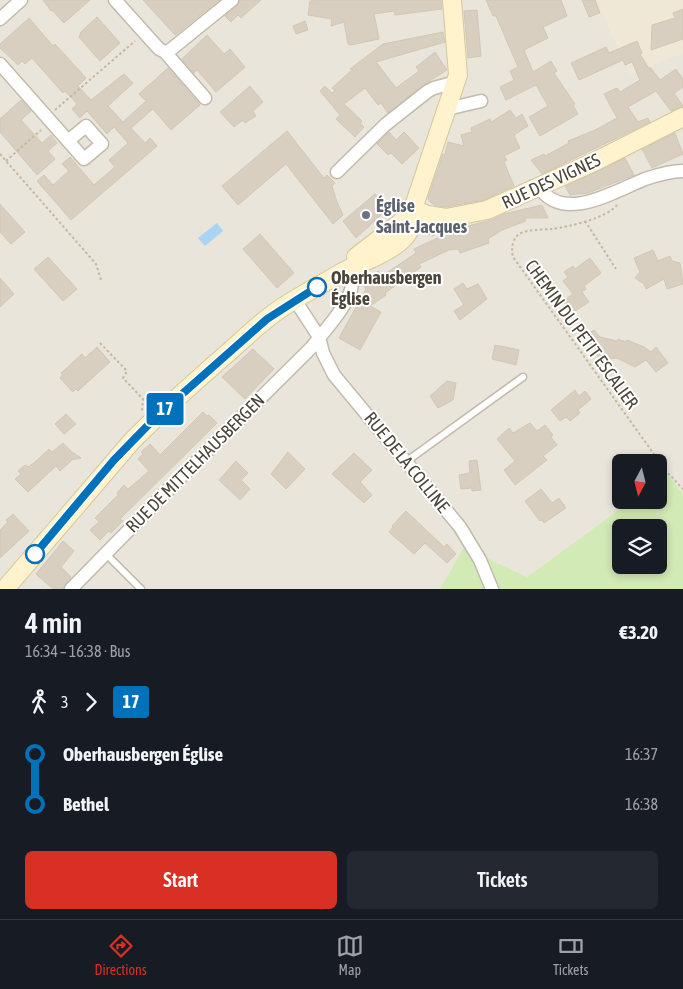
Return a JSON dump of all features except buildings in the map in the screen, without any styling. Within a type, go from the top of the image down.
[{"type":"street","points":[[0,18],[20,0]]},
{"type":"street","points":[[115,0],[159,49],[165,52],[205,98]]},
{"type":"street","points":[[165,52],[169,51],[232,0]]},
{"type":"street","points":[[5,589],[139,433],[267,319],[346,269],[369,260],[401,241],[411,229],[414,219],[413,209],[456,82],[458,68],[452,0]]},
{"type":"street","points":[[0,64],[68,142]]},
{"type":"street","points":[[337,172],[385,125],[428,91],[456,82]]},
{"type":"street","points":[[447,109],[482,101]]},
{"type":"street","name":"RUE DES VIGNES","points":[[413,209],[446,218],[487,210],[596,161],[683,117]]},
{"type":"street","points":[[539,187],[544,196],[550,199],[564,204],[580,203],[614,193],[652,177],[683,171]]},
{"type":"street","name":"RUE DE MITTELHAUSBERGEN","points":[[71,589],[312,347],[334,319],[350,291],[351,280],[346,269]]},
{"type":"street","name":"RUE DE LA COLLINE","points":[[295,300],[319,337],[323,353],[334,375],[460,527],[480,560],[492,589]]},
{"type":"lane","points":[[407,461],[522,377]]},
{"type":"lane","points":[[106,554],[141,589]]},
{"type":"path","points":[[6,161],[47,125],[46,117],[144,33]]},
{"type":"path","points":[[0,154],[96,264],[101,280]]},
{"type":"path","name":"CHEMIN DU PETIT ESCALIER","points":[[619,203],[614,210],[585,221],[555,229],[520,233],[512,246],[513,257],[666,471],[683,489]]},
{"type":"path","points":[[585,221],[616,269]]},
{"type":"path","points":[[100,343],[127,371],[123,378],[143,399],[139,433]]},
{"type":"shaded area","points":[[0,0],[683,0],[683,494],[668,474],[668,454],[612,454],[612,509],[620,509],[527,577],[465,548],[440,589],[0,589]]},
{"type":"shaded area","points":[[581,0],[683,0],[683,53],[630,75],[602,13],[589,19]]},
{"type":"green space","points":[[668,474],[683,494],[683,589],[440,589],[464,547],[527,577],[620,509],[668,509]]},
{"type":"water","points":[[217,223],[223,231],[205,246],[198,238]]},
{"type":"bus line","name":"17","points":[[35,554],[114,460],[155,418],[279,309],[317,287]]},
{"type":"place","name":"Église Saint-Jacques","points":[[366,215]]},
{"type":"place","name":"Oberhausbergen Église","points":[[317,287]]}]
